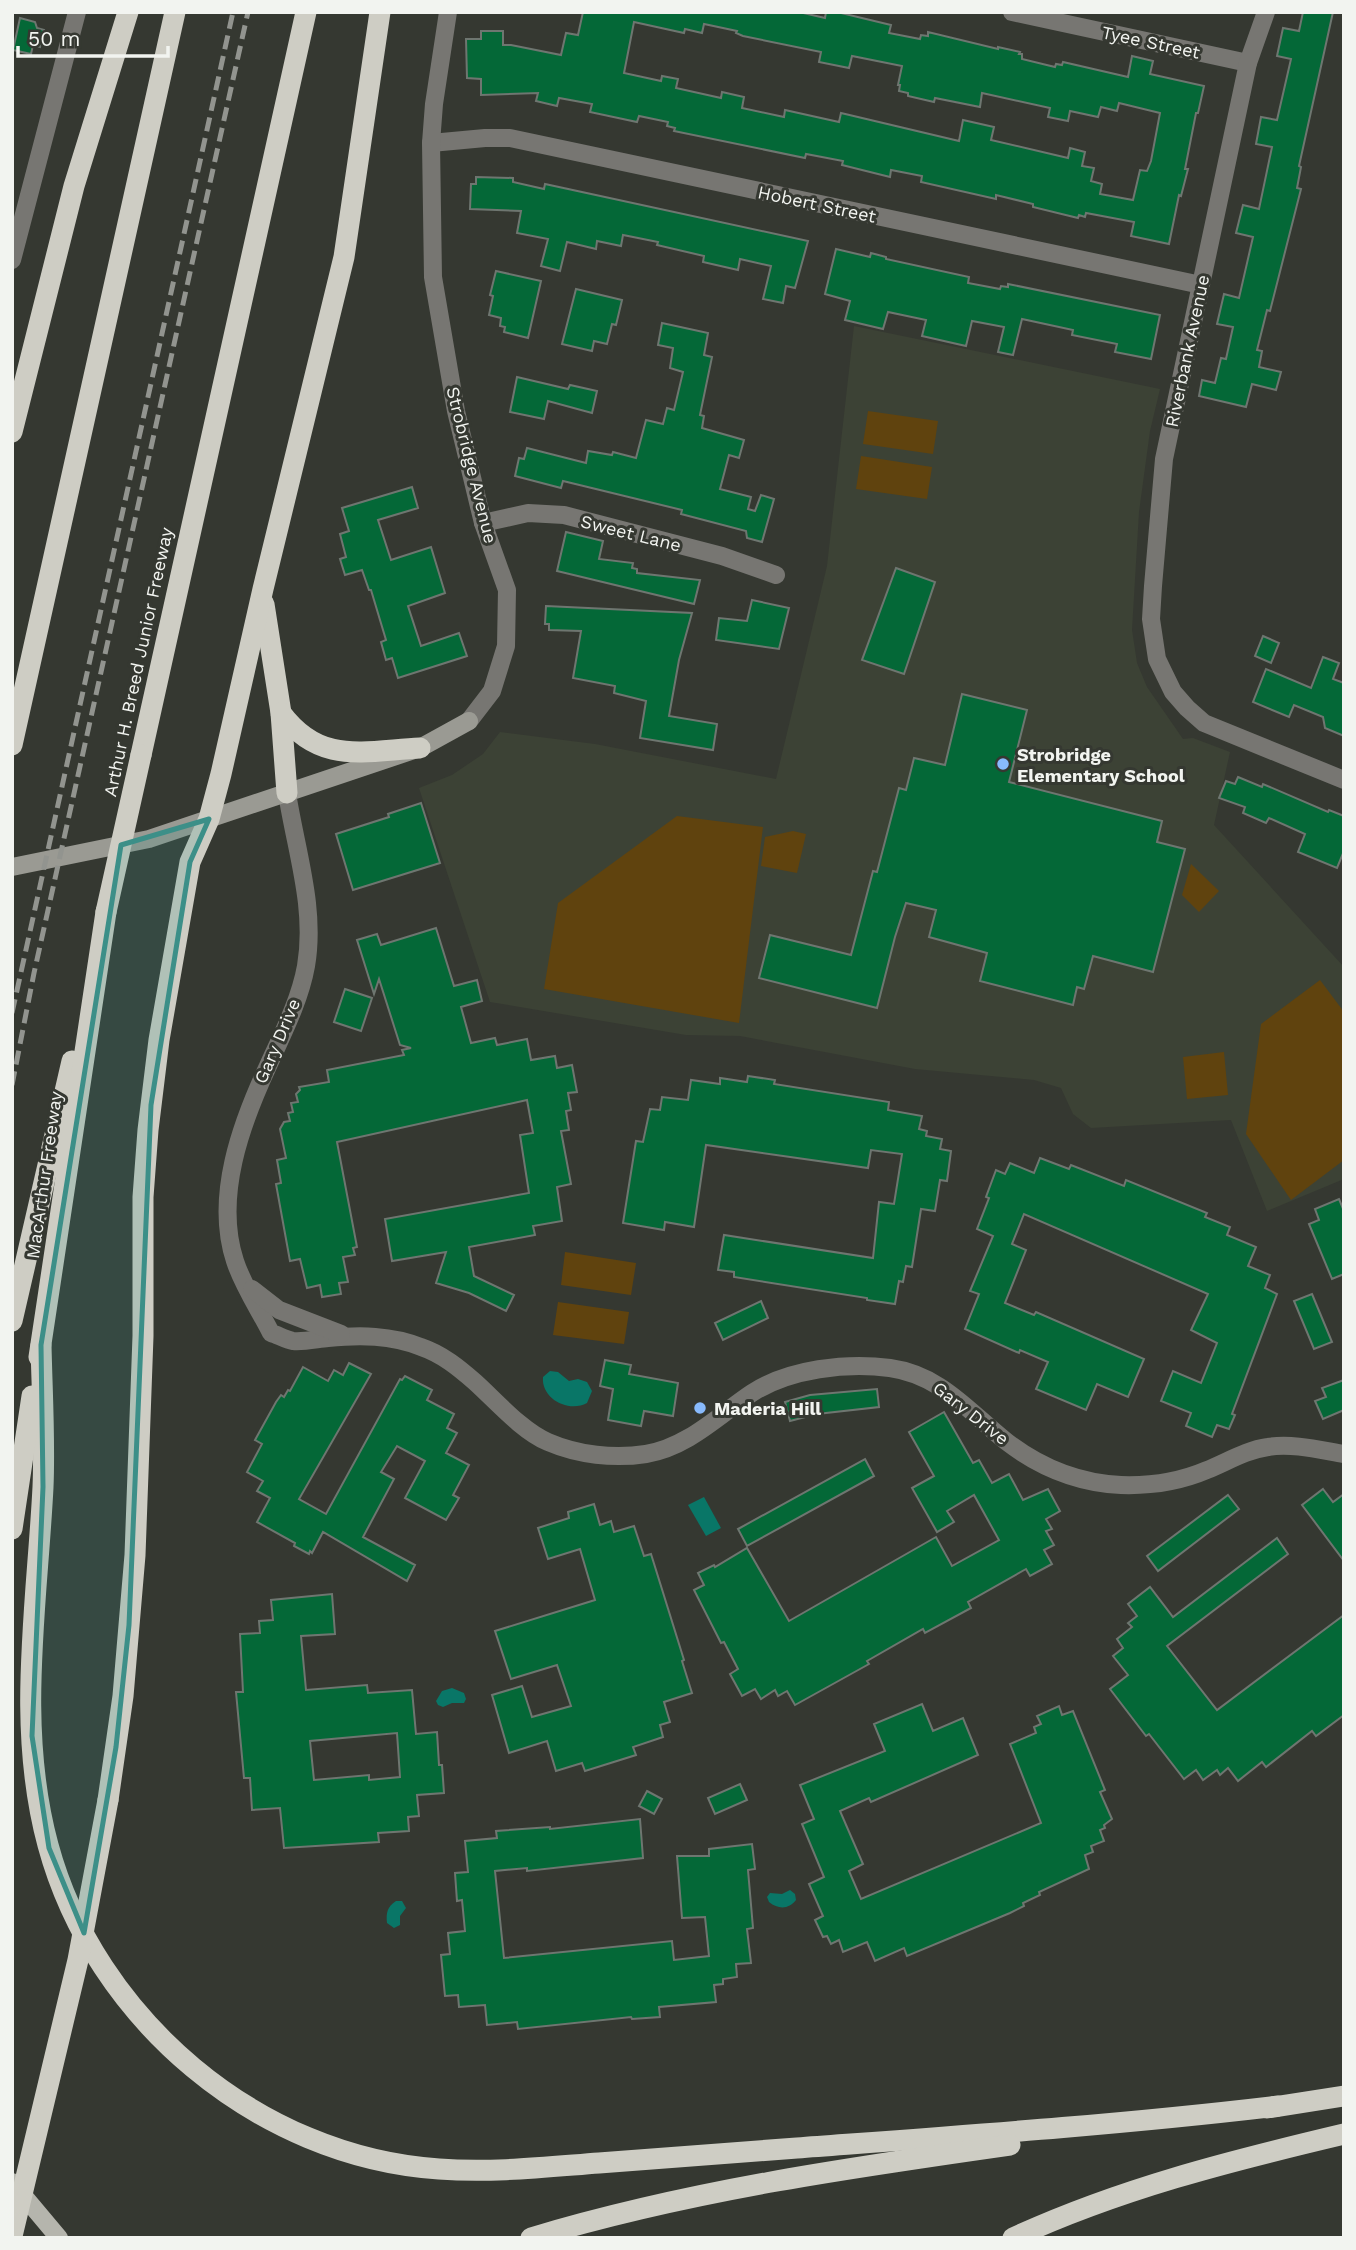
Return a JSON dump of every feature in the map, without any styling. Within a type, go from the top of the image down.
[{"type":"highway","points":[[12,432],[74,186],[128,12]]},
{"type":"highway","points":[[12,745],[174,12]]},
{"type":"highway","name":"Arthur H. Breed Junior Freeway","points":[[12,1321],[306,12]]},
{"type":"highway","points":[[12,2236],[76,1971],[108,1800],[125,1672],[137,1511],[143,1336],[143,1210],[148,1130],[162,1022],[190,862],[209,819],[344,257],[380,12]]},
{"type":"highway","points":[[263,589],[281,713],[287,793]]},
{"type":"highway","points":[[281,713],[294,730],[324,748],[348,751],[420,748]]},
{"type":"highway","name":"MacArthur Freeway","points":[[12,1529],[106,912]]},
{"type":"highway","points":[[41,1345],[43,1486],[34,1604],[31,1713],[36,1782],[49,1848],[76,1918],[118,1988],[171,2048],[202,2075],[236,2099],[289,2128],[348,2151],[419,2167],[479,2170],[1004,2133],[1278,2106]]},
{"type":"highway","points":[[531,2238],[646,2207],[765,2182],[1344,2096]]},
{"type":"highway","points":[[1013,2238],[1093,2204],[1160,2181],[1344,2134]]},
{"type":"main road","name":"Strobridge Avenue","points":[[12,867],[149,839],[420,748],[469,722]]},
{"type":"main road","points":[[12,2182],[59,2238]]},
{"type":"street","points":[[12,260],[77,12]]},
{"type":"street","name":"Strobridge Avenue","points":[[448,12],[431,143],[433,277],[456,411],[483,523],[507,590],[506,646],[492,691],[469,722]]},
{"type":"street","name":"Tyee Street","points":[[1012,12],[1248,63]]},
{"type":"street","name":"Riverbank Avenue","points":[[1266,12],[1248,63],[1164,459],[1151,618],[1157,659],[1173,692],[1204,723],[1344,780]]},
{"type":"street","name":"Hobert Street","points":[[431,143],[510,138],[1202,285]]},
{"type":"street","name":"Sweet Lane","points":[[483,523],[528,513],[564,515],[722,556],[776,575]]},
{"type":"street","name":"Gary Drive","points":[[287,793],[307,898],[309,941],[306,969],[254,1095],[236,1149],[229,1206],[229,1233],[235,1262],[271,1333],[293,1341],[348,1336],[386,1337],[426,1348],[454,1364],[525,1427],[546,1442],[598,1455],[622,1457],[664,1450],[689,1438],[755,1391],[777,1381],[825,1370],[871,1366],[893,1368],[941,1385],[1025,1454],[1058,1472],[1091,1482],[1141,1485],[1176,1481],[1269,1446],[1311,1448],[1344,1454]]},
{"type":"highlighted area","points":[[209,819],[190,862],[151,1105],[129,1625],[116,1747],[84,1933],[49,1848],[32,1736],[43,1487],[41,1345],[121,845]]},
{"type":"shaded area","name":"Strobridge Elementary School","points":[[854,326],[1160,389],[1150,431],[1139,512],[1132,630],[1137,663],[1147,687],[1183,739],[1193,738],[1230,752],[1214,825],[1344,967],[1344,1179],[1267,1211],[1231,1120],[1091,1128],[1073,1114],[1061,1088],[1034,1080],[915,1069],[740,1036],[686,1035],[490,1002],[419,788],[452,775],[483,754],[500,732],[595,744],[776,779],[827,566]]},
{"type":"shaded area","points":[[868,411],[938,421],[933,454],[863,444]]},
{"type":"shaded area","points":[[861,456],[932,467],[927,499],[856,489]]},
{"type":"shaded area","points":[[677,816],[763,827],[739,1023],[544,989],[558,903]]},
{"type":"shaded area","points":[[793,831],[806,834],[797,873],[761,866],[765,837]]},
{"type":"shaded area","points":[[1191,864],[1219,891],[1199,912],[1182,895]]},
{"type":"shaded area","points":[[1320,980],[1344,1012],[1344,1160],[1291,1200],[1246,1134],[1261,1024]]},
{"type":"shaded area","points":[[1224,1052],[1228,1095],[1187,1099],[1183,1057]]},
{"type":"shaded area","points":[[565,1252],[636,1263],[631,1295],[561,1285]]},
{"type":"shaded area","points":[[558,1302],[629,1312],[624,1344],[553,1335]]},
{"type":"water","points":[[550,1371],[558,1372],[569,1381],[578,1379],[587,1382],[592,1391],[587,1403],[572,1406],[551,1398],[543,1377]]},
{"type":"water","points":[[704,1497],[721,1528],[706,1536],[688,1505]]},
{"type":"water","points":[[452,1688],[464,1693],[464,1703],[452,1703],[443,1707],[438,1705],[436,1701],[442,1691]]},
{"type":"water","points":[[790,1890],[795,1894],[796,1900],[790,1905],[780,1907],[769,1902],[767,1897],[770,1893],[782,1894]]},
{"type":"water","points":[[396,1901],[402,1901],[406,1908],[400,1916],[400,1925],[394,1928],[387,1923],[387,1916],[389,1908]]},
{"type":"building","points":[[583,12],[799,12],[825,18],[826,12],[837,12],[891,25],[889,33],[920,39],[921,35],[928,36],[928,32],[1020,52],[1022,59],[1055,67],[1063,62],[1128,77],[1132,56],[1153,61],[1150,74],[1204,86],[1185,169],[1188,169],[1181,196],[1179,195],[1169,244],[1131,236],[1134,222],[1086,213],[1085,217],[1079,215],[1078,218],[996,195],[996,199],[921,182],[922,176],[891,170],[890,177],[842,165],[843,161],[806,154],[805,158],[674,131],[675,128],[667,126],[668,122],[639,116],[637,122],[590,112],[592,104],[559,98],[557,106],[536,101],[538,93],[481,95],[481,79],[467,78],[466,39],[481,39],[481,31],[503,31],[503,45],[561,55],[566,33],[578,35]],"holes":[[[634,22],[684,33],[685,29],[702,33],[704,24],[737,31],[736,33],[743,36],[821,52],[819,62],[849,68],[852,56],[902,66],[899,91],[934,102],[935,98],[980,107],[982,93],[1050,108],[1048,117],[1068,121],[1070,111],[1098,117],[1101,107],[1117,111],[1119,103],[1160,113],[1151,161],[1147,171],[1140,170],[1133,200],[1100,194],[1102,184],[1091,181],[1094,168],[1082,166],[1085,152],[1070,148],[1068,158],[991,140],[994,127],[963,120],[959,141],[841,113],[839,122],[785,110],[784,117],[742,108],[744,97],[722,92],[721,98],[676,88],[678,79],[662,76],[661,81],[624,73]]]},
{"type":"building","points":[[1303,12],[1333,12],[1299,166],[1297,188],[1301,189],[1270,311],[1267,310],[1257,350],[1262,351],[1259,367],[1281,372],[1276,390],[1252,384],[1246,407],[1199,396],[1202,380],[1215,383],[1221,358],[1226,359],[1233,327],[1217,324],[1224,294],[1239,298],[1253,237],[1236,233],[1243,205],[1259,209],[1272,147],[1256,144],[1261,117],[1277,120],[1291,59],[1277,56],[1283,28],[1299,31]]},
{"type":"building","points":[[20,18],[35,22],[37,28],[44,30],[40,47],[33,45],[31,54],[13,50]]},
{"type":"building","points":[[476,177],[513,178],[513,182],[544,189],[545,184],[808,241],[795,288],[786,286],[783,303],[763,299],[771,266],[740,259],[738,270],[703,262],[704,256],[657,245],[658,242],[623,235],[621,246],[597,241],[596,249],[567,242],[560,271],[541,266],[548,239],[517,233],[521,211],[470,209],[471,184],[476,184]]},
{"type":"building","points":[[836,249],[870,257],[871,253],[886,259],[969,277],[968,283],[1000,289],[1001,286],[1008,287],[1008,284],[1160,315],[1151,359],[1115,352],[1117,344],[1072,335],[1073,330],[1022,319],[1013,355],[998,352],[1004,327],[972,321],[966,346],[922,336],[926,320],[888,312],[883,329],[845,320],[850,301],[825,294]]},
{"type":"building","points":[[496,271],[541,281],[528,338],[504,332],[505,327],[500,326],[501,318],[489,315],[493,296],[490,295]]},
{"type":"building","points":[[576,289],[622,300],[616,325],[612,324],[607,344],[594,341],[592,351],[562,344]]},
{"type":"building","points":[[662,323],[708,333],[704,355],[712,357],[700,415],[704,416],[702,428],[744,440],[739,458],[729,455],[720,489],[751,497],[748,509],[755,511],[761,495],[774,499],[762,542],[747,538],[746,531],[681,514],[682,510],[563,481],[561,488],[515,476],[519,458],[524,459],[527,448],[586,463],[588,451],[612,455],[613,452],[636,458],[646,420],[663,424],[667,408],[674,410],[683,372],[670,368],[673,348],[658,345]]},
{"type":"building","points":[[517,377],[568,389],[570,385],[597,391],[592,413],[548,401],[544,419],[510,412]]},
{"type":"building","points":[[412,487],[418,508],[378,520],[391,560],[431,547],[445,593],[408,606],[421,646],[459,633],[467,656],[398,678],[392,658],[386,660],[381,642],[386,640],[362,570],[345,575],[340,559],[346,557],[340,534],[349,531],[342,508]]},
{"type":"building","points":[[566,532],[603,541],[599,559],[633,563],[632,568],[637,569],[637,573],[700,580],[694,604],[557,571]]},
{"type":"building","points":[[896,568],[935,582],[904,674],[862,660]]},
{"type":"building","points":[[752,600],[789,608],[779,649],[716,640],[719,618],[747,621]]},
{"type":"building","points":[[546,606],[692,613],[679,660],[669,716],[717,724],[713,750],[640,738],[646,701],[614,693],[615,686],[573,678],[581,631],[549,630],[549,624],[545,624]]},
{"type":"building","points":[[1263,636],[1279,643],[1271,663],[1255,656]]},
{"type":"building","points":[[1323,657],[1339,663],[1333,679],[1344,683],[1344,736],[1325,728],[1323,717],[1294,705],[1289,717],[1253,702],[1266,669],[1311,688]]},
{"type":"building","points":[[962,694],[1027,710],[1009,782],[1162,821],[1157,842],[1185,849],[1153,972],[1093,956],[1084,989],[1077,987],[1073,1005],[980,981],[987,953],[929,937],[936,910],[906,903],[877,1008],[759,978],[770,935],[851,955],[899,788],[906,790],[914,758],[945,765]]},
{"type":"building","points":[[1238,777],[1344,816],[1344,851],[1337,868],[1298,852],[1305,834],[1269,818],[1266,823],[1243,813],[1245,807],[1219,798],[1226,781],[1235,784]]},
{"type":"building","points":[[421,803],[440,863],[353,890],[336,834],[389,817],[388,814]]},
{"type":"building","points":[[436,928],[454,986],[477,980],[482,1001],[461,1007],[471,1043],[495,1038],[497,1045],[527,1039],[531,1060],[555,1056],[557,1068],[572,1065],[577,1092],[568,1093],[571,1110],[566,1111],[569,1130],[561,1131],[571,1184],[557,1187],[562,1221],[533,1226],[535,1235],[469,1247],[474,1276],[514,1295],[506,1311],[469,1293],[436,1283],[446,1252],[392,1261],[385,1219],[529,1193],[520,1135],[533,1133],[527,1100],[337,1142],[357,1247],[353,1248],[355,1255],[343,1257],[348,1282],[339,1283],[341,1294],[322,1297],[320,1285],[307,1288],[300,1259],[290,1261],[276,1184],[281,1183],[277,1160],[286,1158],[280,1129],[284,1122],[290,1121],[288,1113],[293,1112],[291,1103],[298,1102],[296,1094],[300,1090],[299,1087],[329,1082],[327,1070],[404,1055],[402,1050],[411,1048],[400,1045],[379,979],[374,994],[357,940],[377,934],[381,945]]},
{"type":"building","points":[[345,989],[372,998],[361,1031],[334,1022]]},
{"type":"building","points":[[748,1076],[775,1080],[774,1084],[889,1102],[888,1110],[922,1116],[919,1129],[927,1131],[926,1136],[942,1139],[940,1149],[951,1151],[947,1181],[940,1180],[935,1211],[921,1209],[912,1267],[906,1266],[903,1282],[899,1281],[895,1304],[734,1277],[734,1272],[718,1270],[724,1235],[873,1258],[879,1202],[894,1204],[902,1154],[871,1150],[868,1168],[706,1145],[694,1227],[665,1222],[664,1230],[623,1223],[636,1141],[643,1142],[650,1109],[660,1110],[662,1097],[688,1100],[691,1080],[720,1084],[720,1078],[747,1082]]},
{"type":"building","points":[[1040,1158],[1069,1169],[1071,1165],[1124,1186],[1126,1180],[1207,1213],[1205,1217],[1230,1227],[1227,1235],[1256,1247],[1248,1266],[1270,1275],[1265,1288],[1277,1294],[1232,1414],[1235,1415],[1229,1429],[1217,1425],[1212,1437],[1186,1426],[1191,1413],[1161,1401],[1173,1371],[1201,1383],[1217,1343],[1191,1330],[1208,1294],[1024,1214],[1012,1244],[1026,1250],[1005,1303],[1034,1315],[1036,1312],[1144,1359],[1128,1397],[1097,1384],[1086,1410],[1036,1389],[1048,1362],[1020,1350],[1019,1353],[965,1329],[979,1294],[970,1291],[993,1236],[977,1229],[996,1170],[1005,1174],[1010,1163],[1034,1173]]},
{"type":"building","points":[[1339,1199],[1344,1211],[1344,1274],[1332,1279],[1309,1224],[1319,1220],[1315,1209]]},
{"type":"building","points":[[1312,1294],[1332,1342],[1314,1349],[1294,1301]]},
{"type":"building","points":[[761,1301],[768,1318],[723,1340],[715,1323]]},
{"type":"building","points":[[605,1360],[631,1365],[629,1374],[678,1383],[673,1416],[644,1411],[641,1426],[608,1420],[613,1389],[600,1386]]},
{"type":"building","points":[[349,1363],[371,1374],[299,1499],[326,1514],[400,1379],[405,1376],[432,1390],[427,1400],[454,1414],[447,1428],[457,1433],[446,1453],[469,1465],[453,1495],[459,1498],[446,1520],[405,1498],[425,1461],[397,1446],[381,1472],[394,1479],[363,1537],[415,1565],[407,1581],[323,1532],[309,1554],[257,1522],[270,1498],[257,1491],[263,1481],[247,1472],[262,1444],[255,1440],[276,1402],[281,1395],[284,1397],[288,1390],[290,1391],[303,1367],[328,1381],[334,1370],[343,1375]]},
{"type":"building","points":[[1344,1380],[1344,1410],[1323,1419],[1315,1401],[1326,1397],[1322,1388]]},
{"type":"building","points":[[877,1389],[879,1407],[817,1414],[790,1421],[785,1402],[810,1395]]},
{"type":"building","points":[[944,1412],[973,1463],[979,1460],[992,1483],[1009,1474],[1023,1500],[1048,1489],[1060,1511],[1046,1519],[1052,1529],[1046,1531],[1054,1545],[1044,1550],[1052,1564],[1030,1576],[1026,1569],[968,1602],[971,1608],[925,1633],[923,1629],[867,1661],[869,1664],[795,1705],[787,1691],[778,1696],[775,1690],[761,1699],[755,1689],[742,1696],[730,1674],[738,1669],[724,1642],[721,1643],[694,1590],[704,1585],[698,1573],[714,1565],[715,1567],[747,1548],[789,1621],[936,1537],[952,1566],[999,1540],[974,1495],[947,1511],[954,1522],[937,1532],[912,1488],[934,1476],[909,1432]]},
{"type":"building","points":[[865,1459],[874,1476],[747,1546],[738,1529]]},
{"type":"building","points":[[1323,1489],[1333,1502],[1344,1494],[1344,1561],[1302,1505]]},
{"type":"building","points":[[1228,1495],[1239,1509],[1158,1571],[1147,1556]]},
{"type":"building","points":[[594,1504],[600,1525],[611,1521],[614,1532],[634,1526],[644,1556],[651,1554],[692,1693],[664,1702],[670,1722],[660,1725],[663,1737],[633,1747],[636,1755],[585,1771],[582,1763],[556,1771],[547,1741],[509,1753],[492,1695],[522,1686],[532,1717],[571,1706],[557,1665],[511,1679],[495,1631],[595,1600],[580,1549],[548,1559],[538,1528],[569,1518],[568,1512]]},
{"type":"building","points":[[1277,1538],[1288,1554],[1167,1646],[1217,1710],[1344,1615],[1344,1715],[1316,1736],[1312,1731],[1266,1767],[1262,1762],[1238,1781],[1228,1768],[1220,1775],[1217,1770],[1203,1780],[1196,1770],[1184,1779],[1110,1689],[1128,1675],[1113,1656],[1123,1648],[1117,1639],[1132,1627],[1128,1623],[1137,1616],[1128,1604],[1150,1587],[1173,1617]]},
{"type":"building","points":[[332,1594],[335,1634],[301,1636],[306,1690],[367,1685],[368,1693],[412,1690],[416,1734],[437,1732],[444,1793],[417,1795],[419,1816],[408,1817],[409,1831],[378,1833],[379,1842],[284,1848],[280,1808],[252,1810],[250,1778],[244,1778],[236,1692],[243,1692],[240,1634],[260,1633],[259,1621],[273,1620],[271,1600]],"holes":[[[397,1733],[400,1777],[369,1780],[369,1775],[314,1780],[310,1741]]]},
{"type":"building","points":[[922,1704],[933,1731],[963,1718],[978,1755],[871,1802],[869,1798],[840,1811],[863,1864],[849,1871],[861,1899],[1041,1823],[1010,1744],[1036,1733],[1034,1727],[1041,1724],[1037,1716],[1059,1706],[1062,1715],[1073,1711],[1105,1790],[1100,1792],[1112,1819],[1100,1830],[1104,1841],[1091,1846],[1093,1852],[1085,1855],[1089,1869],[1039,1892],[1040,1895],[1010,1913],[907,1956],[904,1948],[875,1961],[867,1942],[843,1952],[839,1940],[831,1944],[827,1936],[823,1937],[815,1920],[823,1916],[809,1884],[824,1877],[802,1824],[814,1819],[800,1785],[885,1751],[874,1724]]},
{"type":"building","points":[[740,1784],[747,1800],[715,1814],[708,1798]]},
{"type":"building","points":[[647,1791],[662,1799],[654,1814],[639,1806]]},
{"type":"building","points":[[640,1819],[643,1858],[527,1871],[527,1868],[495,1871],[504,1958],[672,1941],[674,1960],[709,1956],[705,1917],[682,1918],[677,1856],[709,1856],[709,1849],[752,1844],[755,1869],[748,1870],[753,1928],[747,1929],[751,1963],[736,1964],[737,1977],[723,1979],[723,1984],[714,1985],[716,2002],[659,2007],[660,2017],[631,2017],[518,2029],[517,2022],[487,2025],[485,2005],[459,2007],[458,1995],[445,1996],[441,1955],[450,1954],[448,1933],[465,1931],[462,1900],[457,1901],[455,1873],[468,1872],[465,1841],[497,1838],[496,1831],[550,1829]]},
{"type":"railway","points":[[12,1013],[233,12]]},
{"type":"railway","points":[[12,1085],[34,973],[248,12]]},
{"type":"place","name":"Strobridge Elementary School","points":[[1003,764]]},
{"type":"place","name":"Maderia Hill","points":[[700,1408]]}]
